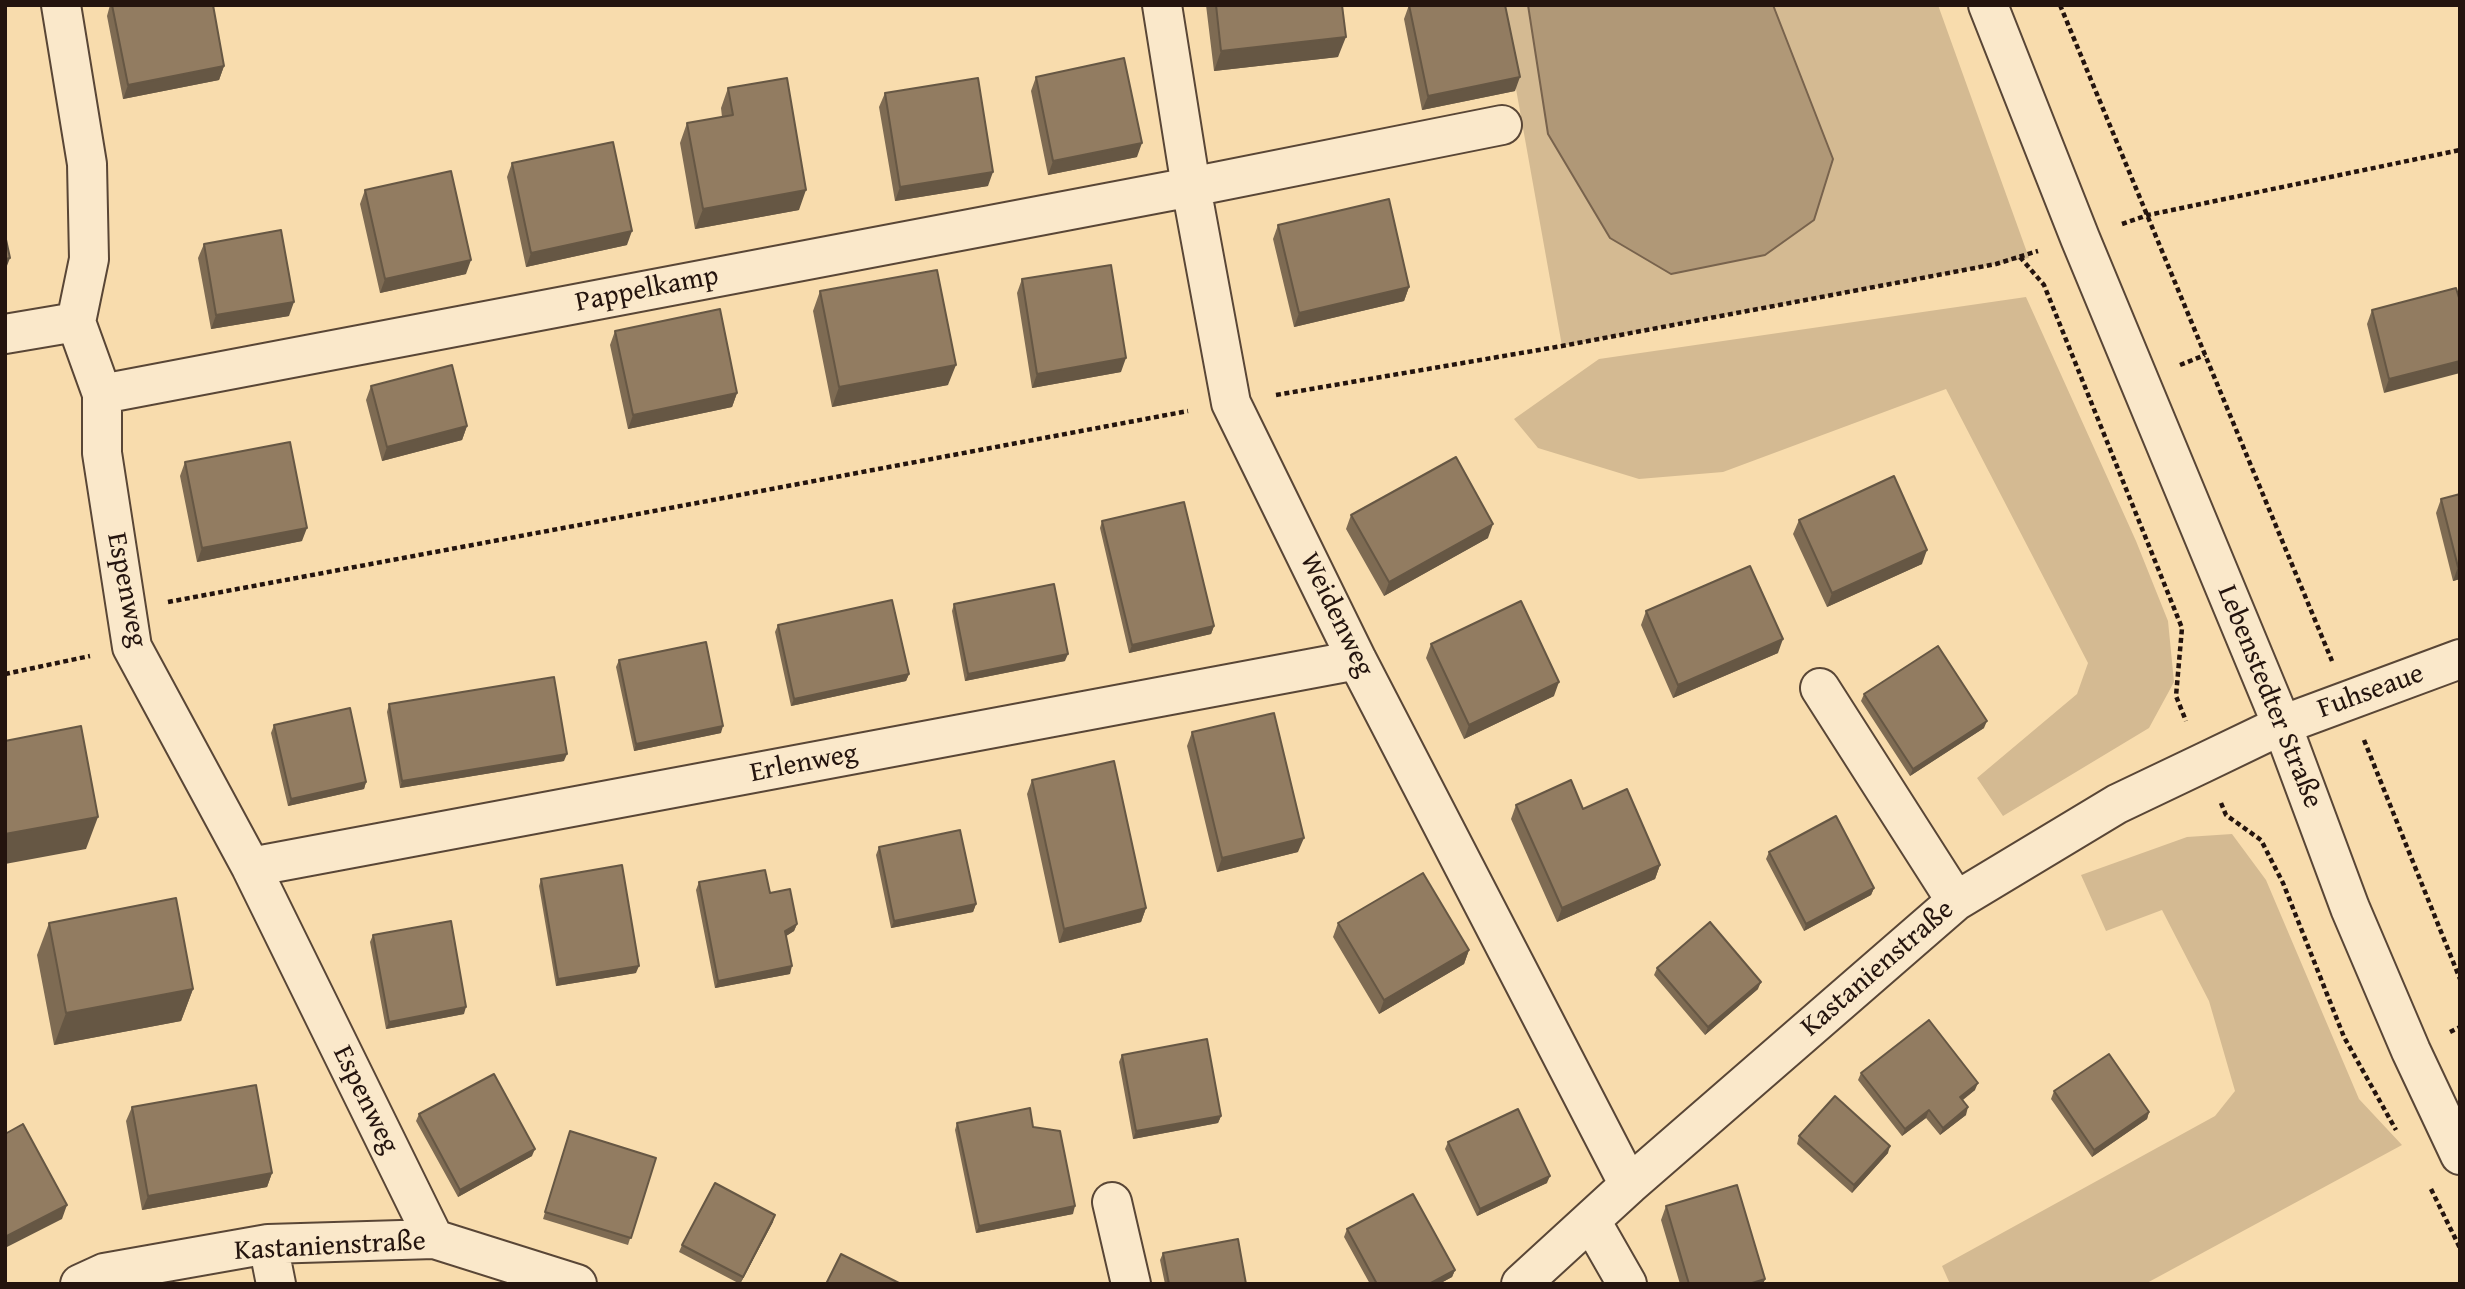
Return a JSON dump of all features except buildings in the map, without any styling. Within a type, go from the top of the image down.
[{"type":"street","points":[[5,334],[76,322],[89,259],[87,164],[61,5]]},
{"type":"street","name":"Weidenweg","points":[[1163,5],[1191,187],[1231,403],[1357,660],[1629,1185]]},
{"type":"street","name":"Lebenstedter Straße","points":[[1988,5],[2080,238],[2282,725],[2350,908],[2411,1051],[2460,1155]]},
{"type":"street","name":"Pappelkamp","points":[[102,394],[1191,187],[1502,125]]},
{"type":"street","name":"Espenweg","points":[[76,322],[102,394],[102,453],[132,647],[251,867],[434,1239]]},
{"type":"street","name":"Fuhseaue","points":[[2282,725],[2460,659]]},
{"type":"street","name":"Erlenweg","points":[[251,867],[1357,660]]},
{"type":"street","points":[[1820,688],[1956,901]]},
{"type":"street","name":"Kastanienstraße","points":[[1521,1284],[1629,1185],[1956,901],[2117,804],[2282,725]]},
{"type":"street","points":[[1112,1202],[1131,1284]]},
{"type":"street","points":[[1591,1221],[1628,1284]]},
{"type":"street","name":"Kastanienstraße","points":[[80,1284],[104,1273],[268,1244],[434,1239],[578,1284]]},
{"type":"street","points":[[268,1244],[275,1284]]},
{"type":"path","points":[[2060,5],[2205,355]]},
{"type":"path","points":[[126,610],[1231,403],[1562,346],[1996,264],[2148,215],[2460,149]]},
{"type":"path","points":[[2020,257],[2044,285],[2182,628],[2176,696],[2203,763],[2226,815],[2260,840],[2283,883],[2344,1037],[2401,1139]]},
{"type":"path","points":[[5,674],[132,647]]},
{"type":"path","points":[[2429,1184],[2460,1248]]},
{"type":"shaded area","points":[[1501,5],[1938,5],[2029,258],[1562,346]]},
{"type":"shaded area","points":[[1528,5],[1773,5],[1833,159],[1814,220],[1765,255],[1671,274],[1610,238],[1548,134]]},
{"type":"shaded area","points":[[2026,297],[2136,541],[2168,621],[2174,682],[2149,728],[2003,816],[1977,778],[2077,694],[2088,663],[1946,389],[1723,472],[1639,479],[1538,448],[1514,419],[1599,359]]},
{"type":"shaded area","points":[[2232,834],[2266,880],[2359,1099],[2402,1145],[2145,1284],[1950,1284],[1942,1266],[2215,1116],[2235,1091],[2209,1001],[2162,910],[2106,931],[2081,875],[2187,837]]}]
